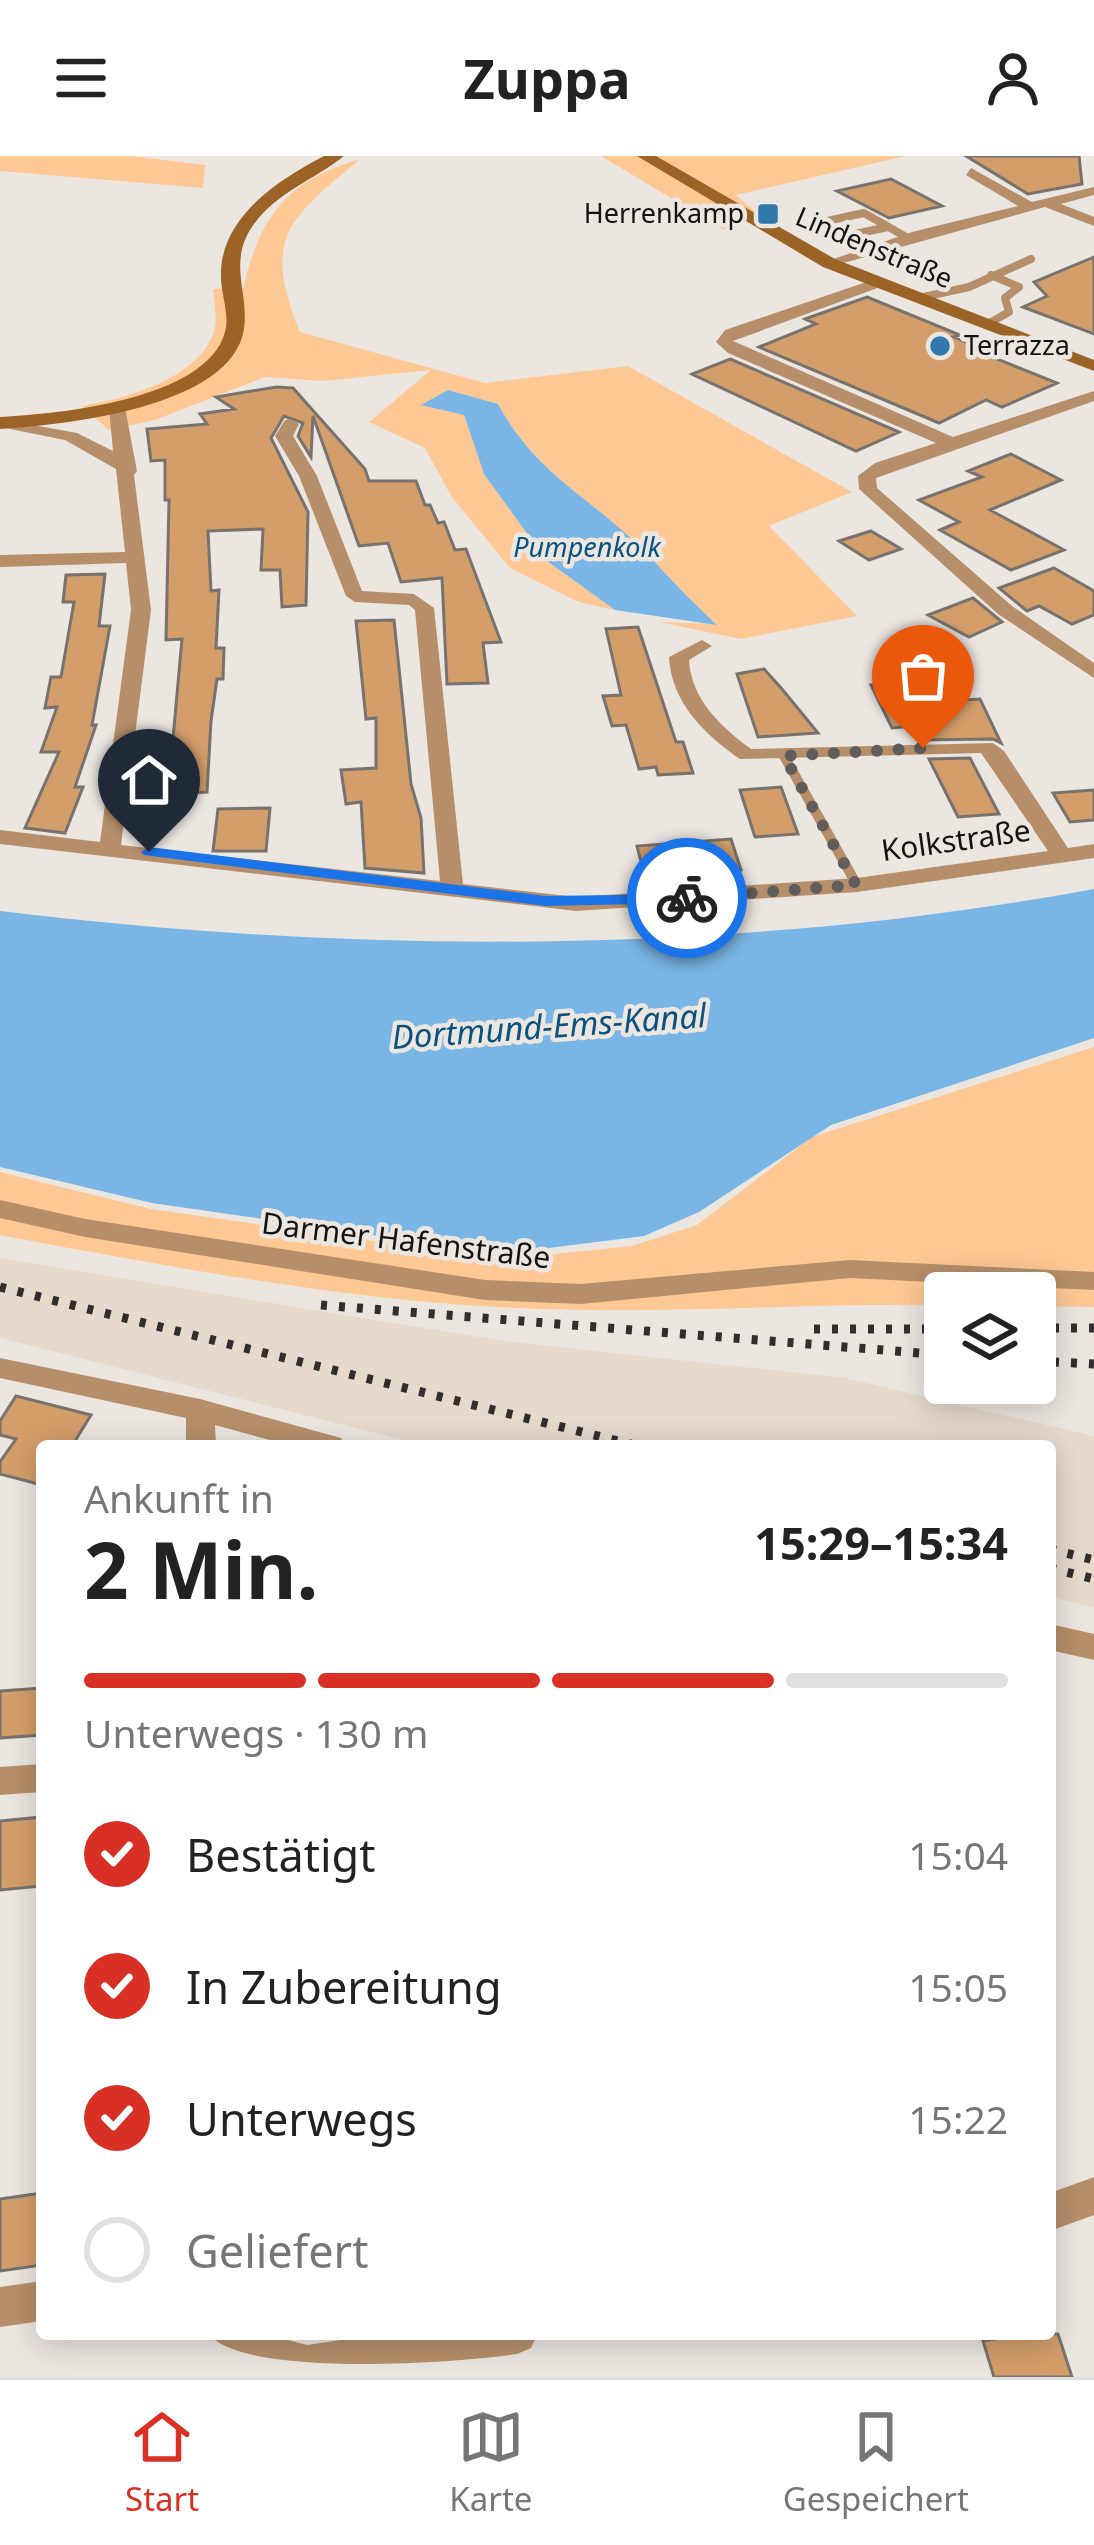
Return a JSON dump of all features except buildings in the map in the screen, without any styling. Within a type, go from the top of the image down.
[{"type":"street","points":[[3,423],[117,408],[147,399],[214,364],[232,342],[236,320],[228,266],[237,243],[268,197],[336,156]]},
{"type":"street","name":"Lindenstraße","points":[[645,156],[829,263],[1094,366]]},
{"type":"street","points":[[971,172],[1027,206]]},
{"type":"street","points":[[829,263],[1094,190]]},
{"type":"street","points":[[1044,202],[1094,222]]},
{"type":"street","points":[[878,283],[731,333],[724,342],[951,443]]},
{"type":"street","points":[[1094,396],[881,466],[867,476],[868,489],[1000,604],[1094,672]]},
{"type":"street","points":[[110,847],[141,610],[117,408]]},
{"type":"street","points":[[3,423],[75,435],[101,446],[128,471]]},
{"type":"street","points":[[291,424],[284,436],[308,476],[356,596],[414,600],[424,608],[452,886]]},
{"type":"street","points":[[0,561],[137,557]]},
{"type":"street","points":[[702,646],[679,657],[677,674],[685,692],[730,744],[747,755],[986,747],[997,755],[1062,856]]},
{"type":"street","name":"Kolkstraße","points":[[0,837],[576,904],[856,885],[1094,851]]},
{"type":"street","name":"Darmer Hafenstraße","points":[[0,1209],[85,1228],[485,1290],[581,1294],[850,1269],[1094,1281]]},
{"type":"street","points":[[0,1368],[200,1410],[309,1440]]},
{"type":"street","points":[[200,1410],[201,1440]]},
{"type":"street","points":[[1056,1638],[1094,1647]]},
{"type":"street","points":[[0,1781],[36,1778]]},
{"type":"street","points":[[1056,2210],[1094,2196]]},
{"type":"street","points":[[0,2307],[36,2302]]},
{"type":"street","points":[[238,2340],[255,2352],[307,2365],[476,2340]]},
{"type":"lane","points":[[826,221],[864,213],[908,238]]},
{"type":"lane","points":[[850,235],[888,227]]},
{"type":"lane","points":[[919,298],[969,286],[1031,259]]},
{"type":"lane","points":[[986,325],[1009,312],[1005,298],[1019,287],[992,275]]},
{"type":"lane","points":[[784,756],[856,885]]},
{"type":"shaded area","points":[[0,156],[130,156],[205,165],[203,188],[0,171]]},
{"type":"shaded area","points":[[601,156],[906,156],[736,195],[759,215],[724,230]]},
{"type":"shaded area","points":[[360,159],[315,198],[289,232],[283,273],[300,332],[485,383],[628,366],[852,492],[769,526],[857,616],[741,639],[659,622],[716,624],[643,550],[529,449],[498,404],[448,390],[423,405],[464,415],[484,474],[547,561],[615,610],[579,602],[510,568],[451,496],[425,448],[369,422],[431,370],[323,381],[265,377],[155,420],[109,430],[82,406],[160,383],[195,360],[215,327],[213,289],[243,288],[258,240],[280,204],[313,178]]},
{"type":"shaded area","points":[[1094,1047],[1094,1307],[1056,1306],[1056,1272],[924,1272],[924,1305],[609,1310],[436,1303],[184,1269],[0,1235],[0,1172],[151,1209],[402,1245],[534,1256],[632,1246],[697,1225],[812,1137]]},
{"type":"shaded area","points":[[0,1258],[497,1340],[845,1378],[924,1396],[924,1404],[957,1404],[1094,1436],[1094,1607],[1056,1598],[1056,1440],[403,1440],[0,1338]]},
{"type":"water","name":"Pumpenkolk","points":[[448,390],[498,404],[530,450],[624,532],[717,625],[615,610],[547,561],[484,474],[464,415],[421,405]]},
{"type":"water","name":"Dortmund-Ems-Kanal","points":[[1094,889],[1094,1038],[831,1125],[699,1212],[644,1236],[533,1250],[400,1239],[152,1203],[0,1167],[0,911],[273,935],[548,941],[823,926]]},
{"type":"railway","points":[[0,1287],[614,1440]]},
{"type":"railway","points":[[321,1305],[924,1353]]},
{"type":"railway","points":[[1056,1328],[1094,1328]]},
{"type":"railway","points":[[814,1329],[924,1329]]},
{"type":"railway","points":[[1056,1362],[1094,1364]]},
{"type":"railway","points":[[1056,1550],[1094,1560]]},
{"type":"railway","points":[[1056,1570],[1094,1579]]},
{"type":"way so far","points":[[687,898],[856,885],[784,756],[923,748]]},
{"type":"place","name":"Herrenkamp","points":[[768,214]]},
{"type":"place","name":"Terrazza","points":[[940,346]]},
{"type":"route","points":[[149,852],[576,904],[687,898]]}]
